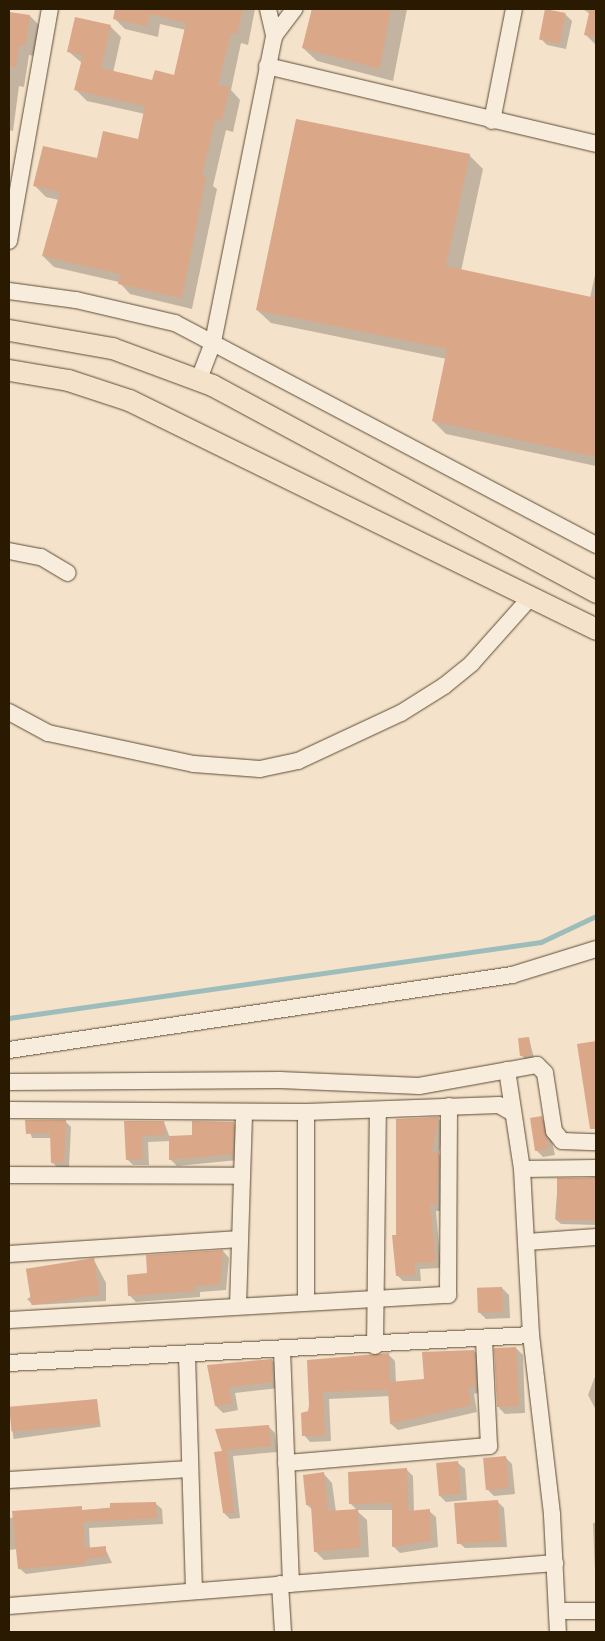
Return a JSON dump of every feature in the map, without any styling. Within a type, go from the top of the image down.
[{"type":"main road","points":[[9,330],[112,348],[198,379],[596,592]]},
{"type":"main road","points":[[9,370],[68,380],[129,400],[529,599],[596,629]]},
{"type":"street","points":[[9,241],[46,9]]},
{"type":"street","points":[[268,9],[274,36]]},
{"type":"street","points":[[198,379],[213,342],[274,36],[294,9]]},
{"type":"street","points":[[492,121],[514,9]]},
{"type":"street","points":[[267,66],[492,121],[596,144]]},
{"type":"street","points":[[9,291],[37,292],[167,321],[213,342],[596,545]]},
{"type":"street","points":[[9,551],[41,557],[68,573]]},
{"type":"street","points":[[9,712],[48,733],[194,764],[260,769],[298,761],[401,713],[444,686],[472,663],[529,599]]},
{"type":"street","points":[[9,1050],[512,975],[596,949]]},
{"type":"street","points":[[9,1082],[280,1080],[419,1086],[537,1065],[545,1073],[554,1131],[562,1141],[596,1142]]},
{"type":"street","points":[[507,1070],[522,1169],[531,1334],[555,1563],[558,1632]]},
{"type":"street","points":[[9,1110],[306,1112],[499,1105],[514,1113]]},
{"type":"street","points":[[9,1320],[448,1294],[449,1106]]},
{"type":"street","points":[[375,1346],[378,1110]]},
{"type":"street","points":[[238,1306],[244,1112]]},
{"type":"street","points":[[306,1112],[306,1301]]},
{"type":"street","points":[[522,1169],[596,1168]]},
{"type":"street","points":[[9,1175],[242,1176]]},
{"type":"street","points":[[527,1242],[596,1237]]},
{"type":"street","points":[[9,1254],[240,1239]]},
{"type":"street","points":[[9,1363],[484,1340],[531,1334]]},
{"type":"street","points":[[286,1463],[489,1446],[484,1340]]},
{"type":"street","points":[[282,1350],[286,1463],[286,1584],[283,1632]]},
{"type":"street","points":[[186,1355],[194,1591]]},
{"type":"street","points":[[9,1480],[190,1469]]},
{"type":"street","points":[[9,1606],[555,1563]]},
{"type":"street","points":[[558,1611],[596,1610]]},
{"type":"building","points":[[115,9],[243,9],[237,34],[231,33],[218,85],[230,87],[222,121],[215,120],[202,176],[206,177],[182,298],[118,284],[120,274],[42,256],[60,192],[33,186],[43,146],[97,158],[103,131],[138,139],[145,106],[74,90],[83,55],[67,52],[75,17],[111,25],[101,68],[152,80],[155,70],[174,75],[186,23],[150,14],[147,26],[113,19]]},
{"type":"building","points":[[312,9],[391,9],[380,69],[302,48]]},
{"type":"building","points":[[545,9],[566,13],[560,43],[539,39]]},
{"type":"building","points":[[590,9],[596,9],[596,37],[584,35]]},
{"type":"building","points":[[9,12],[30,15],[26,46],[19,45],[16,67],[9,67]]},
{"type":"building","points":[[296,119],[470,154],[446,266],[596,298],[596,457],[432,421],[447,349],[256,310]]},
{"type":"building","points":[[529,1037],[531,1055],[520,1056],[518,1038]]},
{"type":"building","points":[[596,1041],[596,1129],[590,1129],[577,1044]]},
{"type":"building","points":[[542,1116],[549,1149],[535,1151],[530,1118]]},
{"type":"building","points":[[439,1117],[432,1152],[439,1152],[436,1205],[430,1205],[436,1262],[415,1263],[415,1275],[396,1276],[392,1235],[396,1235],[396,1119]]},
{"type":"building","points":[[25,1120],[66,1120],[64,1162],[51,1163],[50,1133],[26,1134]]},
{"type":"building","points":[[124,1121],[164,1121],[165,1135],[142,1136],[143,1159],[126,1160]]},
{"type":"building","points":[[192,1121],[234,1122],[233,1154],[169,1160],[169,1136],[192,1135]]},
{"type":"building","points":[[557,1178],[596,1178],[596,1220],[557,1220]]},
{"type":"building","points":[[223,1250],[220,1284],[194,1286],[195,1291],[128,1296],[127,1275],[147,1273],[146,1255]]},
{"type":"building","points":[[94,1258],[100,1295],[32,1305],[26,1269]]},
{"type":"building","points":[[502,1287],[503,1312],[478,1313],[477,1288]]},
{"type":"building","points":[[516,1347],[519,1406],[497,1407],[494,1348]]},
{"type":"building","points":[[474,1350],[476,1386],[468,1387],[471,1405],[390,1424],[388,1390],[323,1392],[325,1435],[302,1436],[301,1413],[308,1411],[309,1405],[307,1360],[389,1353],[390,1382],[424,1379],[422,1352]]},
{"type":"building","points":[[272,1359],[273,1382],[229,1387],[232,1404],[215,1406],[207,1365]]},
{"type":"building","points":[[97,1399],[99,1424],[12,1432],[9,1407]]},
{"type":"building","points":[[269,1425],[271,1446],[227,1450],[234,1513],[223,1513],[214,1452],[222,1451],[215,1429]]},
{"type":"building","points":[[506,1456],[509,1488],[486,1490],[483,1458]]},
{"type":"building","points":[[458,1461],[461,1494],[439,1496],[436,1463]]},
{"type":"building","points":[[407,1468],[408,1511],[430,1509],[431,1541],[392,1547],[392,1503],[349,1504],[348,1472]]},
{"type":"building","points":[[324,1472],[328,1511],[358,1509],[360,1548],[314,1552],[311,1505],[306,1505],[303,1475]]},
{"type":"building","points":[[498,1500],[501,1541],[457,1544],[454,1503]]},
{"type":"building","points":[[156,1502],[157,1518],[83,1522],[85,1548],[106,1546],[106,1557],[85,1559],[86,1564],[18,1569],[12,1511],[82,1506],[82,1510],[110,1508],[110,1503]]},
{"type":"waterway","points":[[9,1018],[541,942],[596,916]]}]
